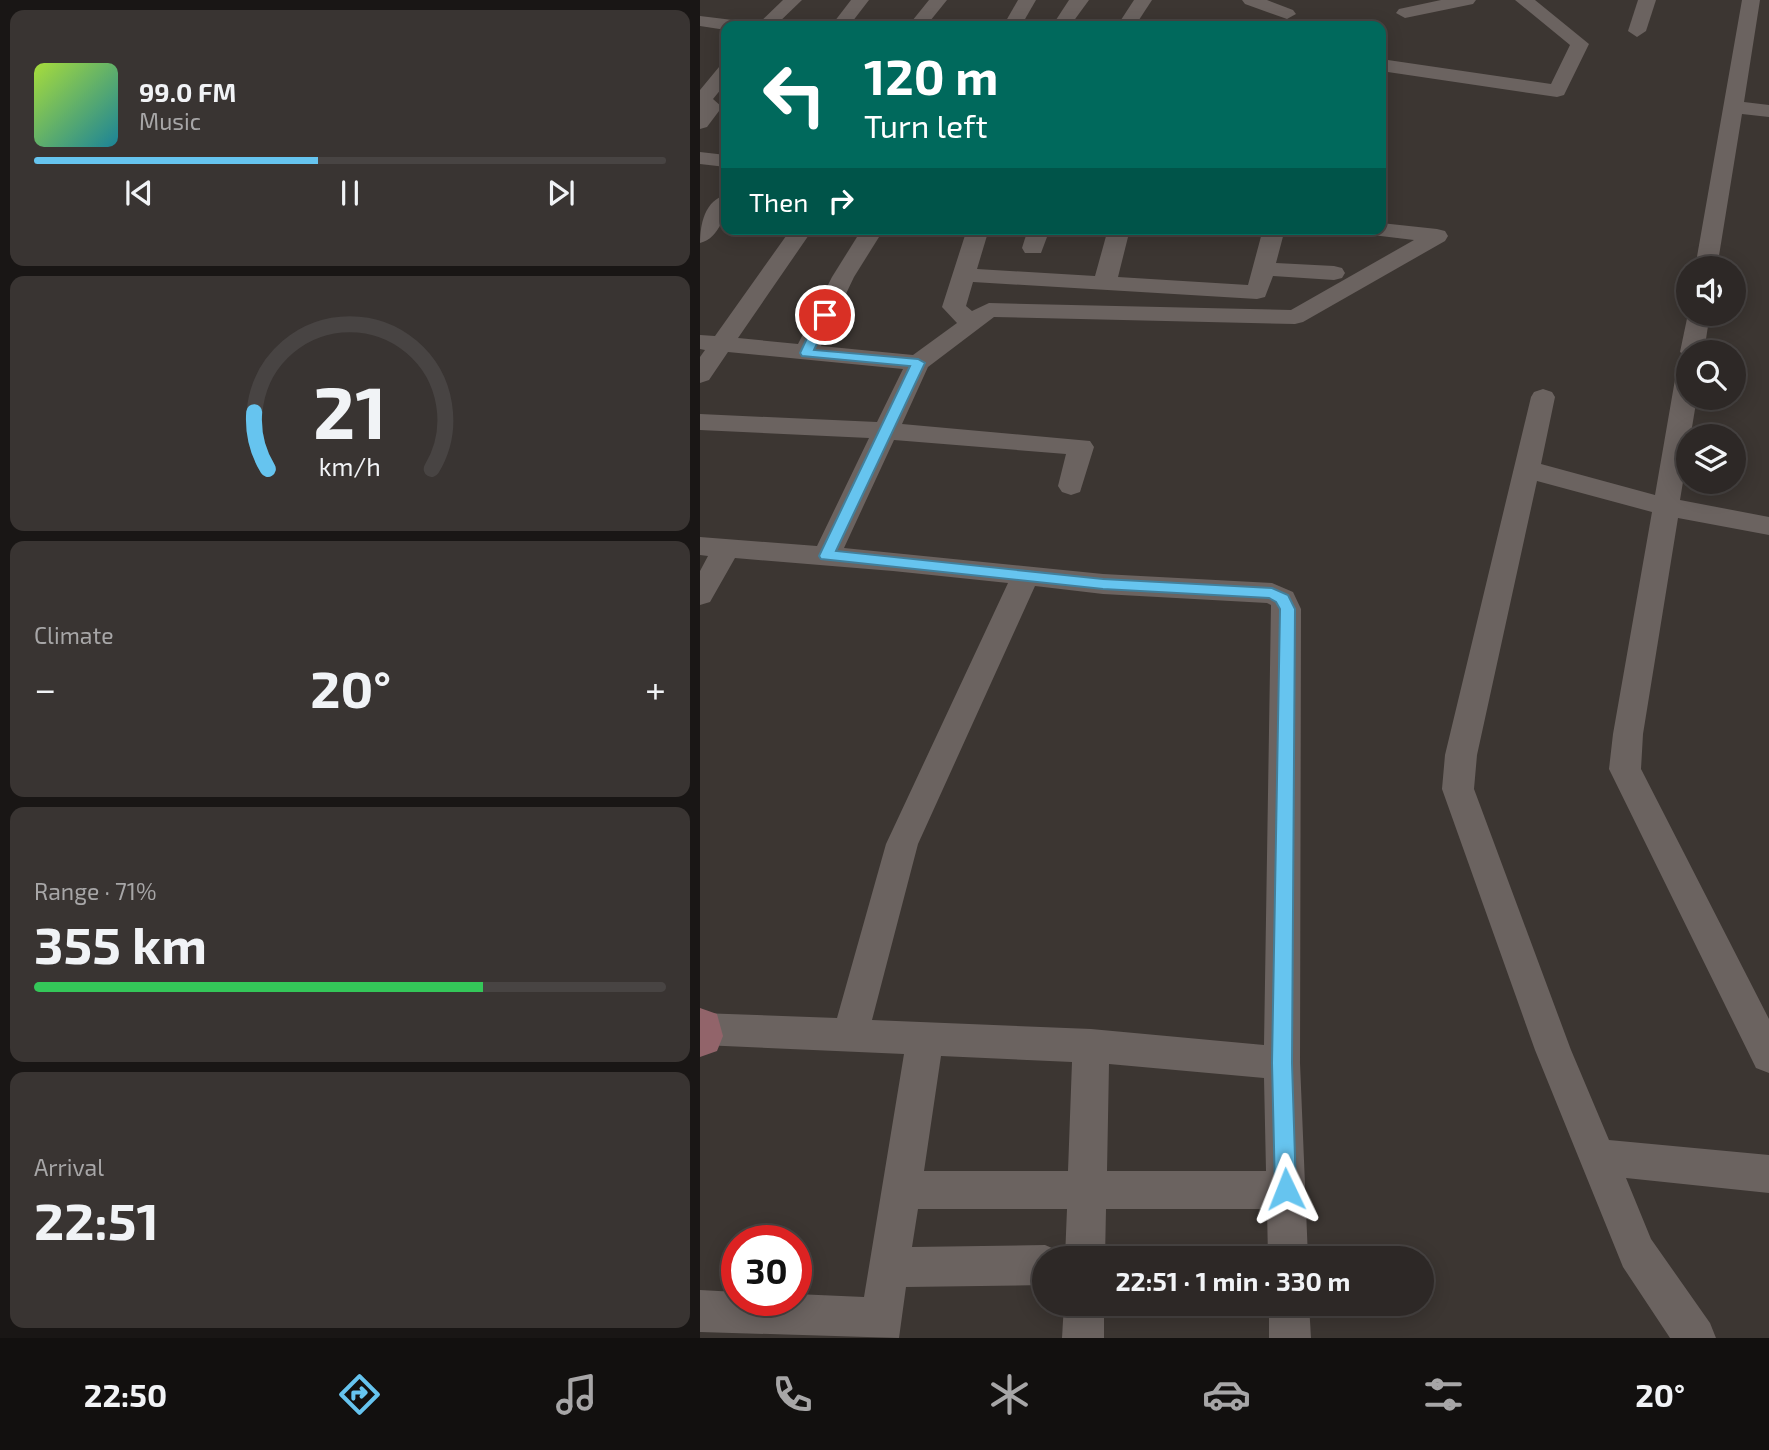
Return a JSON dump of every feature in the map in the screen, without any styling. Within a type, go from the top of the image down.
[{"type":"street","points":[[770,21],[793,0]]},
{"type":"street","points":[[844,21],[860,0]]},
{"type":"street","points":[[920,21],[937,0]]},
{"type":"street","points":[[1015,21],[1027,0]]},
{"type":"street","points":[[1064,21],[1080,0]]},
{"type":"street","points":[[1129,21],[1143,0]]},
{"type":"street","points":[[1251,0],[1287,14]]},
{"type":"street","points":[[1405,13],[1467,0]]},
{"type":"street","points":[[1386,66],[1557,91],[1580,44],[1524,0]]},
{"type":"street","points":[[1637,31],[1647,0]]},
{"type":"street","points":[[1708,256],[1751,0]]},
{"type":"street","points":[[702,13],[726,21]]},
{"type":"street","points":[[700,123],[712,107],[701,101],[721,77]]},
{"type":"street","points":[[1735,107],[1769,111]]},
{"type":"street","points":[[700,158],[721,160]]},
{"type":"street","points":[[700,236],[721,208]]},
{"type":"street","points":[[827,556],[918,363],[989,310],[1295,317],[1437,236],[1386,231]]},
{"type":"street","points":[[700,375],[710,344],[797,235]]},
{"type":"street","points":[[806,353],[843,277],[869,235]]},
{"type":"street","points":[[971,323],[954,307],[976,235]]},
{"type":"street","points":[[1105,283],[1117,235]]},
{"type":"street","points":[[964,275],[1257,292],[1272,235]]},
{"type":"street","points":[[1264,268],[1334,273]]},
{"type":"street","points":[[710,344],[918,363]]},
{"type":"street","points":[[1543,397],[1461,755],[1458,789],[1553,1050],[1637,1253],[1695,1338]]},
{"type":"street","points":[[1681,410],[1628,734],[1625,769],[1769,1056]]},
{"type":"street","points":[[700,422],[886,431],[1081,447],[1071,486]]},
{"type":"street","points":[[1526,469],[1664,506],[1769,526]]},
{"type":"street","points":[[700,595],[714,547],[1103,584],[1272,593],[1283,599],[1287,609],[1282,1063],[1288,1246]]},
{"type":"street","points":[[850,1035],[902,844],[1026,576]]},
{"type":"street","points":[[701,1031],[1091,1046],[1282,1063]]},
{"type":"street","points":[[700,1311],[879,1328],[925,1039]]},
{"type":"street","points":[[1085,1246],[1091,1046]]},
{"type":"street","points":[[1598,1157],[1769,1174]]},
{"type":"street","points":[[901,1190],[1286,1189]]},
{"type":"street","points":[[888,1266],[1032,1265]]},
{"type":"street","points":[[1083,1338],[1084,1316]]},
{"type":"street","points":[[1289,1316],[1290,1338]]},
{"type":"route","points":[[825,315],[806,353],[918,363],[827,556],[1103,584],[1272,593],[1283,599],[1287,609],[1282,1063],[1286,1189]]}]
